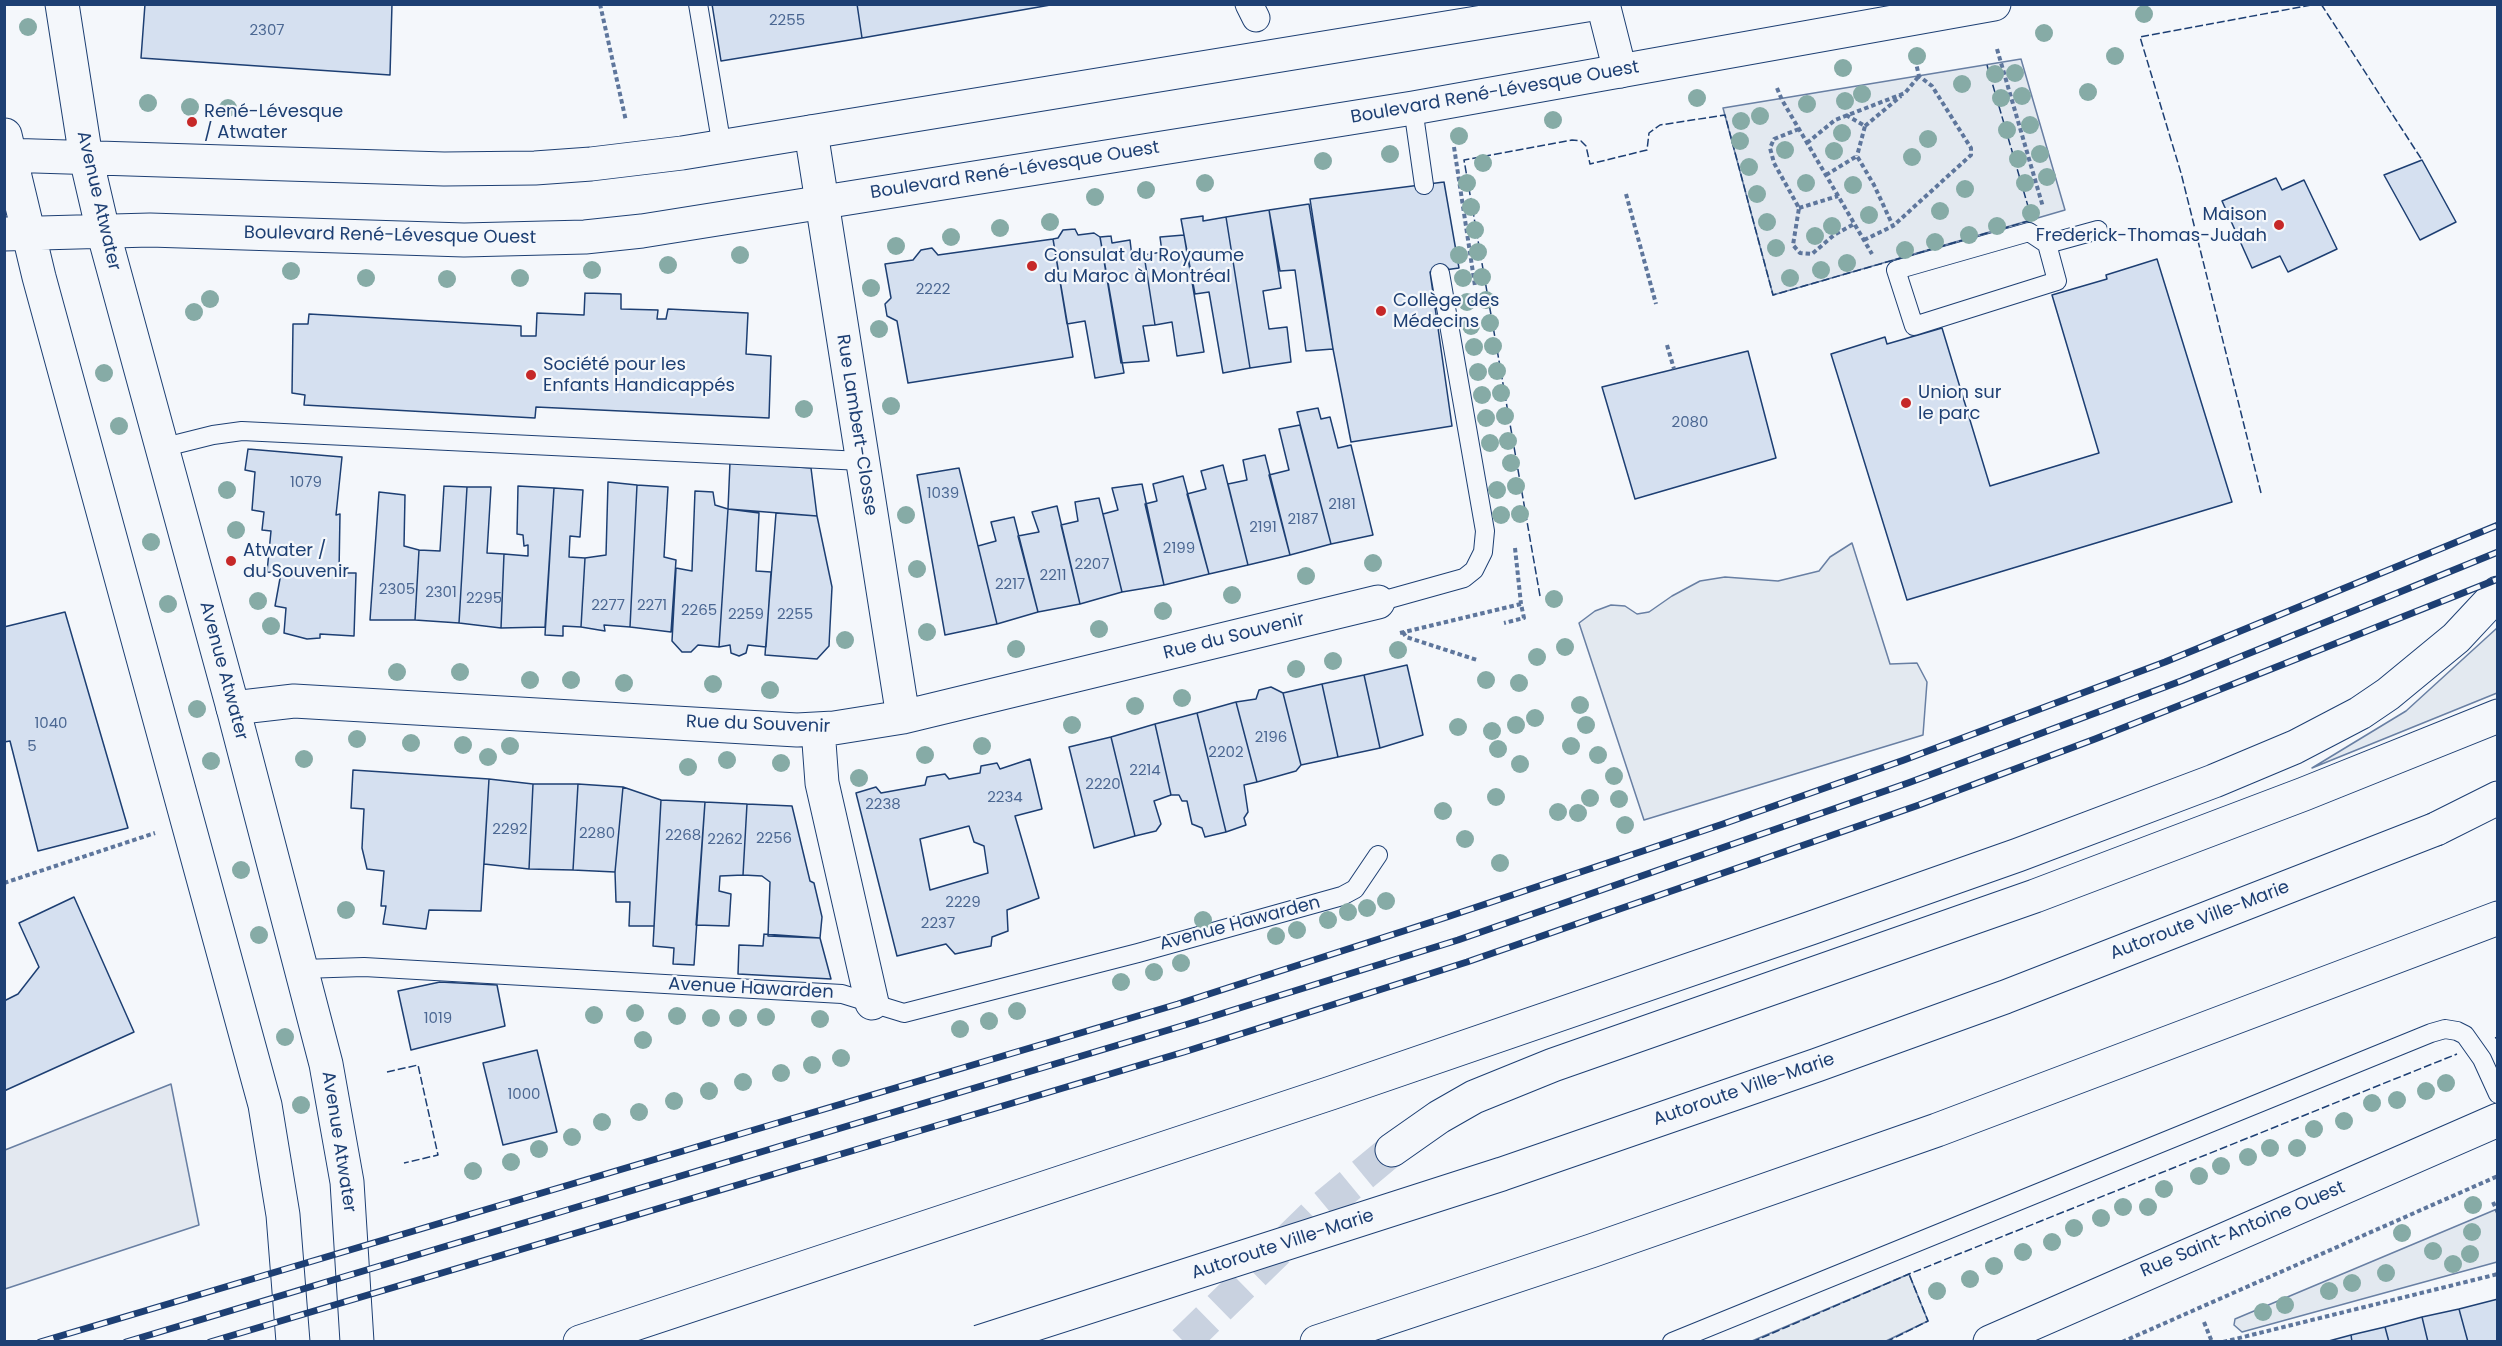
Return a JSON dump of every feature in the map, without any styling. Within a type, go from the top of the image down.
[{"type":"main road","name":"Avenue Atwater","points":[[63,4],[86,158],[103,231],[233,708],[326,1065],[344,1163],[352,1229],[357,1341]]},
{"type":"main road","points":[[293,1341],[283,1215],[265,1105],[16,233],[6,147],[86,158],[489,170],[601,163],[722,147],[1593,4]]},
{"type":"main road","points":[[1603,4],[1620,71]]},
{"type":"main road","name":"Boulevard René-Lévesque Ouest","points":[[16,233],[150,230],[432,240],[585,237],[703,222],[1413,108],[1994,4]]},
{"type":"main road","name":"Rue Lambert-Closse","points":[[811,132],[903,717]]},
{"type":"main road","points":[[580,1341],[1331,1093],[1997,863],[2214,781],[2295,747],[2360,713],[2404,682],[2456,638],[2498,593]]},
{"type":"main road","name":"Rue du Souvenir","points":[[233,708],[294,701],[818,729],[903,717],[1378,602]]},
{"type":"main road","points":[[1392,1150],[1439,1117],[1474,1097],[1553,1065],[2035,896],[2304,794],[2498,716]]},
{"type":"main road","points":[[818,729],[822,783],[872,1003]]},
{"type":"main road","points":[[2436,829],[2498,798]]},
{"type":"main road","name":"Autoroute Ville-Marie","points":[[979,1341],[1502,1174],[1828,1061],[2016,993],[2498,806]]},
{"type":"main road","points":[[1317,1341],[1591,1251],[1937,1130],[2498,918]]},
{"type":"main road","name":"Rue Saint-Antoine Ouest","points":[[1990,1341],[2498,1120]]},
{"type":"lane","points":[[698,4],[722,147]]},
{"type":"lane","points":[[1413,108],[1424,185]]},
{"type":"lane","points":[[2050,244],[2057,281],[1914,326],[1896,270],[2029,232],[2050,244],[2098,230]]},
{"type":"lane","points":[[1378,602],[1464,578],[1474,570],[1483,552],[1485,531],[1440,273]]},
{"type":"lane","points":[[161,448],[213,435],[242,431],[862,461]]},
{"type":"lane","name":"Avenue Hawarden","points":[[302,969],[364,967],[842,994],[904,1013],[1138,953],[1342,896],[1355,889],[1378,855]]},
{"type":"lane","points":[[1672,1341],[2431,1033],[2445,1029],[2465,1035],[2482,1059],[2498,1094]]},
{"type":"path","points":[[600,4],[626,121]]},
{"type":"path","points":[[1997,49],[2050,244]]},
{"type":"path","points":[[1864,240],[1893,226],[1972,152],[1932,86],[1919,76],[1916,63]]},
{"type":"path","points":[[1893,226],[1857,156],[1864,126],[1905,93],[1919,76]]},
{"type":"path","points":[[1777,88],[1807,144],[1874,256]]},
{"type":"path","points":[[1807,144],[1835,120],[1905,93]]},
{"type":"path","points":[[1846,115],[1864,126]]},
{"type":"path","points":[[1799,129],[1774,139],[1770,148],[1778,173],[1798,208],[1793,245],[1800,253],[1817,252],[1834,235],[1854,224]]},
{"type":"path","points":[[1826,175],[1857,156]]},
{"type":"path","points":[[1626,194],[1656,304]]},
{"type":"path","points":[[1798,208],[1838,196]]},
{"type":"path","points":[[1667,345],[1674,369]]},
{"type":"path","points":[[1394,634],[1521,604],[1524,618],[1504,623]]},
{"type":"path","points":[[1403,632],[1406,637],[1477,660]]},
{"type":"path","points":[[4,883],[154,833]]},
{"type":"path","points":[[2122,1341],[2498,1176]]},
{"type":"path","points":[[2493,1202],[2498,1214]]},
{"type":"path","points":[[2223,1341],[2498,1274]]},
{"type":"path","points":[[2204,1322],[2212,1341]]},
{"type":"shaded area","points":[[2021,59],[2065,210],[1773,295],[1723,108]]},
{"type":"shaded area","points":[[1852,543],[1890,664],[1917,663],[1927,682],[1923,735],[1644,820],[1579,623],[1595,611],[1611,605],[1625,606],[1637,614],[1649,612],[1700,581],[1725,577],[1778,581],[1819,571],[1830,557]]},
{"type":"shaded area","points":[[2497,628],[2497,693],[2312,768],[2406,711]]},
{"type":"shaded area","points":[[171,1084],[199,1225],[5,1289],[5,1150]]},
{"type":"shaded area","points":[[2497,1209],[2497,1262],[2242,1332],[2234,1325],[2235,1319]]},
{"type":"shaded area","points":[[1909,1274],[1928,1321],[1886,1341],[1752,1341]]},
{"type":"building","points":[[145,4],[392,4],[390,75],[141,58]]},
{"type":"building","points":[[712,4],[857,4],[862,38],[721,61]]},
{"type":"building","points":[[857,4],[1056,4],[862,38]]},
{"type":"building","points":[[2422,160],[2456,222],[2420,240],[2384,175]]},
{"type":"building","name":"Maison Frederick-Thomas-Judah","points":[[2276,178],[2282,190],[2304,180],[2337,249],[2288,272],[2280,256],[2252,268],[2222,201]]},
{"type":"building","name":"Collège des Médecins","points":[[1444,182],[1459,268],[1430,272],[1452,426],[1351,442],[1333,349],[1310,199]]},
{"type":"building","points":[[1309,204],[1333,349],[1306,351],[1295,270],[1280,271],[1269,210]]},
{"type":"building","points":[[1269,210],[1281,288],[1263,291],[1269,329],[1287,327],[1291,362],[1250,368],[1226,217]]},
{"type":"building","points":[[1203,216],[1203,221],[1226,217],[1250,368],[1223,373],[1209,292],[1195,294],[1181,219]]},
{"type":"building","points":[[1075,229],[1078,235],[1094,233],[1100,237],[1124,373],[1095,378],[1085,321],[1067,324],[1053,239],[1058,238],[1063,230]]},
{"type":"building","points":[[1184,235],[1204,352],[1177,356],[1172,322],[1155,325],[1144,255],[1162,252],[1160,237]]},
{"type":"building","points":[[1111,236],[1112,243],[1130,240],[1132,257],[1144,255],[1155,325],[1143,326],[1149,361],[1121,363],[1100,237]]},
{"type":"building","points":[[1053,239],[1073,357],[908,383],[897,321],[887,316],[885,304],[891,298],[885,264],[913,260],[921,250],[932,248],[938,255]]},
{"type":"building","name":"Union sur le parc","points":[[2157,259],[2232,502],[1907,600],[1831,354],[1885,337],[1887,344],[1942,328],[1990,486],[2099,453],[2052,295],[2107,279],[2106,275]]},
{"type":"building","name":"Société pour les Enfants Handicappés","points":[[585,293],[621,294],[621,309],[658,310],[657,319],[666,319],[668,309],[748,313],[746,354],[771,356],[769,418],[536,407],[535,418],[304,405],[305,395],[292,393],[293,324],[308,324],[309,314],[521,326],[521,336],[536,336],[537,313],[584,315]]},
{"type":"building","points":[[1748,351],[1776,458],[1635,499],[1602,387]]},
{"type":"building","points":[[1318,408],[1321,419],[1330,417],[1338,448],[1351,445],[1373,535],[1331,544],[1297,412]]},
{"type":"building","points":[[1300,425],[1331,544],[1290,555],[1269,475],[1289,470],[1279,429]]},
{"type":"building","points":[[248,449],[342,457],[336,515],[340,514],[339,573],[356,573],[354,636],[320,634],[320,638],[307,639],[284,633],[286,608],[275,606],[281,573],[267,572],[271,531],[262,530],[264,512],[252,510],[255,472],[245,470]]},
{"type":"building","points":[[1265,455],[1290,555],[1248,565],[1228,484],[1247,480],[1243,460]]},
{"type":"building","points":[[730,462],[811,468],[817,516],[728,509]]},
{"type":"building","points":[[1223,465],[1248,565],[1209,574],[1187,494],[1206,489],[1201,471]]},
{"type":"building","points":[[959,468],[997,624],[945,635],[917,475]]},
{"type":"building","points":[[1183,476],[1209,574],[1164,585],[1145,504],[1157,501],[1153,484]]},
{"type":"building","points":[[608,482],[637,485],[630,627],[604,625],[605,631],[581,627],[585,558],[606,555]]},
{"type":"building","points":[[1142,484],[1164,585],[1122,592],[1103,514],[1118,510],[1112,488]]},
{"type":"building","points":[[637,485],[668,487],[664,557],[676,560],[671,632],[630,627]]},
{"type":"building","points":[[444,486],[467,487],[459,623],[415,620],[419,550],[440,551]]},
{"type":"building","points":[[518,486],[554,488],[545,627],[501,628],[504,554],[528,556],[528,545],[524,546],[523,535],[517,534]]},
{"type":"building","points":[[467,487],[491,487],[487,553],[504,554],[501,628],[459,623]]},
{"type":"building","points":[[554,488],[583,490],[580,537],[570,536],[569,557],[585,558],[581,627],[563,626],[563,636],[545,635]]},
{"type":"building","points":[[695,491],[713,492],[715,505],[728,509],[719,647],[698,645],[691,652],[682,652],[672,641],[676,568],[692,571]]},
{"type":"building","points":[[379,492],[405,495],[404,546],[419,550],[415,620],[370,620]]},
{"type":"building","points":[[1099,498],[1122,592],[1080,604],[1061,525],[1078,521],[1075,502]]},
{"type":"building","points":[[1057,506],[1080,604],[1038,612],[1018,536],[1039,532],[1032,512]]},
{"type":"building","points":[[728,509],[759,513],[756,571],[771,572],[766,647],[748,645],[746,653],[739,656],[731,653],[730,645],[719,647]]},
{"type":"building","points":[[776,513],[817,516],[832,587],[829,646],[817,659],[765,655]]},
{"type":"building","points":[[1014,517],[1038,612],[997,624],[978,546],[996,541],[991,522]]},
{"type":"building","points":[[65,612],[128,828],[38,851],[10,741],[4,742],[4,627]]},
{"type":"building","points":[[1407,665],[1423,735],[1380,748],[1364,675]]},
{"type":"building","points":[[1364,675],[1380,748],[1338,757],[1322,684]]},
{"type":"building","points":[[1322,684],[1338,757],[1301,765],[1283,693]]},
{"type":"building","points":[[1271,687],[1283,693],[1301,765],[1296,771],[1257,782],[1236,702],[1256,699],[1259,690]]},
{"type":"building","points":[[1236,702],[1257,782],[1244,785],[1248,812],[1244,818],[1246,825],[1226,832],[1197,713]]},
{"type":"building","points":[[1197,713],[1226,832],[1205,837],[1202,828],[1192,824],[1187,801],[1182,801],[1179,795],[1171,795],[1155,724]]},
{"type":"building","points":[[1155,724],[1171,795],[1154,801],[1161,824],[1156,831],[1135,836],[1111,737]]},
{"type":"building","points":[[1111,737],[1135,836],[1094,848],[1069,747]]},
{"type":"building","points":[[1030,759],[1042,809],[1015,816],[1039,898],[1007,910],[1008,931],[992,937],[991,946],[955,954],[946,944],[897,956],[856,793],[876,787],[881,793],[925,785],[927,777],[945,774],[949,779],[980,773],[981,766],[997,763],[1000,769]],"holes":[[[969,826],[974,842],[984,846],[988,873],[930,890],[920,839]]]},
{"type":"building","points":[[353,770],[489,779],[481,911],[429,910],[426,929],[383,924],[386,906],[381,906],[384,871],[367,869],[362,848],[364,809],[351,808]]},
{"type":"building","points":[[489,779],[533,784],[529,869],[484,864]]},
{"type":"building","points":[[533,784],[578,784],[573,870],[529,869]]},
{"type":"building","points":[[578,784],[623,787],[615,872],[573,870]]},
{"type":"building","points":[[623,787],[661,800],[654,926],[629,926],[630,902],[616,902],[615,872]]},
{"type":"building","points":[[661,800],[705,802],[694,965],[673,964],[674,948],[653,946]]},
{"type":"building","points":[[705,802],[747,804],[743,875],[720,876],[719,891],[731,894],[729,926],[696,925]]},
{"type":"building","points":[[747,804],[792,806],[810,881],[814,883],[822,917],[820,938],[768,936],[770,882],[762,876],[743,875]]},
{"type":"building","points":[[74,897],[134,1032],[4,1091],[4,1001],[18,994],[39,967],[19,923]]},
{"type":"building","points":[[764,934],[820,938],[831,979],[738,974],[739,945],[763,946]]},
{"type":"building","points":[[440,982],[497,985],[505,1026],[411,1050],[398,991]]},
{"type":"building","points":[[537,1050],[557,1132],[503,1145],[483,1063]]},
{"type":"building","points":[[2498,1299],[2498,1342],[2468,1342],[2459,1309]]},
{"type":"building","points":[[2459,1309],[2468,1342],[2428,1342],[2422,1317]]},
{"type":"building","points":[[2422,1317],[2428,1342],[2389,1342],[2385,1327]]},
{"type":"building","points":[[2385,1327],[2389,1342],[2352,1342],[2351,1335]]},
{"type":"building","points":[[2351,1335],[2352,1342],[2325,1342]]},
{"type":"tunnel","points":[[1184,1342],[1315,1214],[1392,1150]]},
{"type":"railway","points":[[40,1342],[1178,1004],[1450,916],[1904,760],[2165,662],[2498,525]]},
{"type":"railway","points":[[126,1342],[1185,1025],[1458,940],[1908,783],[2181,681],[2498,552]]},
{"type":"railway","points":[[210,1342],[1184,1052],[1467,962],[1919,805],[2095,739],[2498,579]]},
{"type":"fence","points":[[2261,493],[2181,173],[2140,37],[2317,4]]},
{"type":"fence","points":[[2321,4],[2422,160]]},
{"type":"fence","points":[[1540,596],[1464,160],[1572,140],[1581,141],[1586,146],[1590,164],[1647,150],[1649,133],[1660,125],[1725,115],[1773,295],[2032,220],[1987,65]]},
{"type":"fence","points":[[1752,1342],[1909,1274],[2457,1054]]},
{"type":"fence","points":[[387,1072],[418,1065],[438,1155],[404,1163]]},
{"type":"fence","points":[[1886,1342],[1928,1321],[1909,1274]]},
{"type":"place","name":"René-Lévesque / Atwater","points":[[192,122]]},
{"type":"place","name":"Maison Frederick-Thomas-Judah","points":[[2279,225]]},
{"type":"place","name":"Consulat du Royaume du Maroc à Montréal","points":[[1032,266]]},
{"type":"place","name":"Collège des Médecins","points":[[1381,311]]},
{"type":"place","name":"Société pour les Enfants Handicappés","points":[[531,375]]},
{"type":"place","name":"Union sur le parc","points":[[1906,403]]},
{"type":"place","name":"Atwater / du Souvenir","points":[[231,561]]}]
